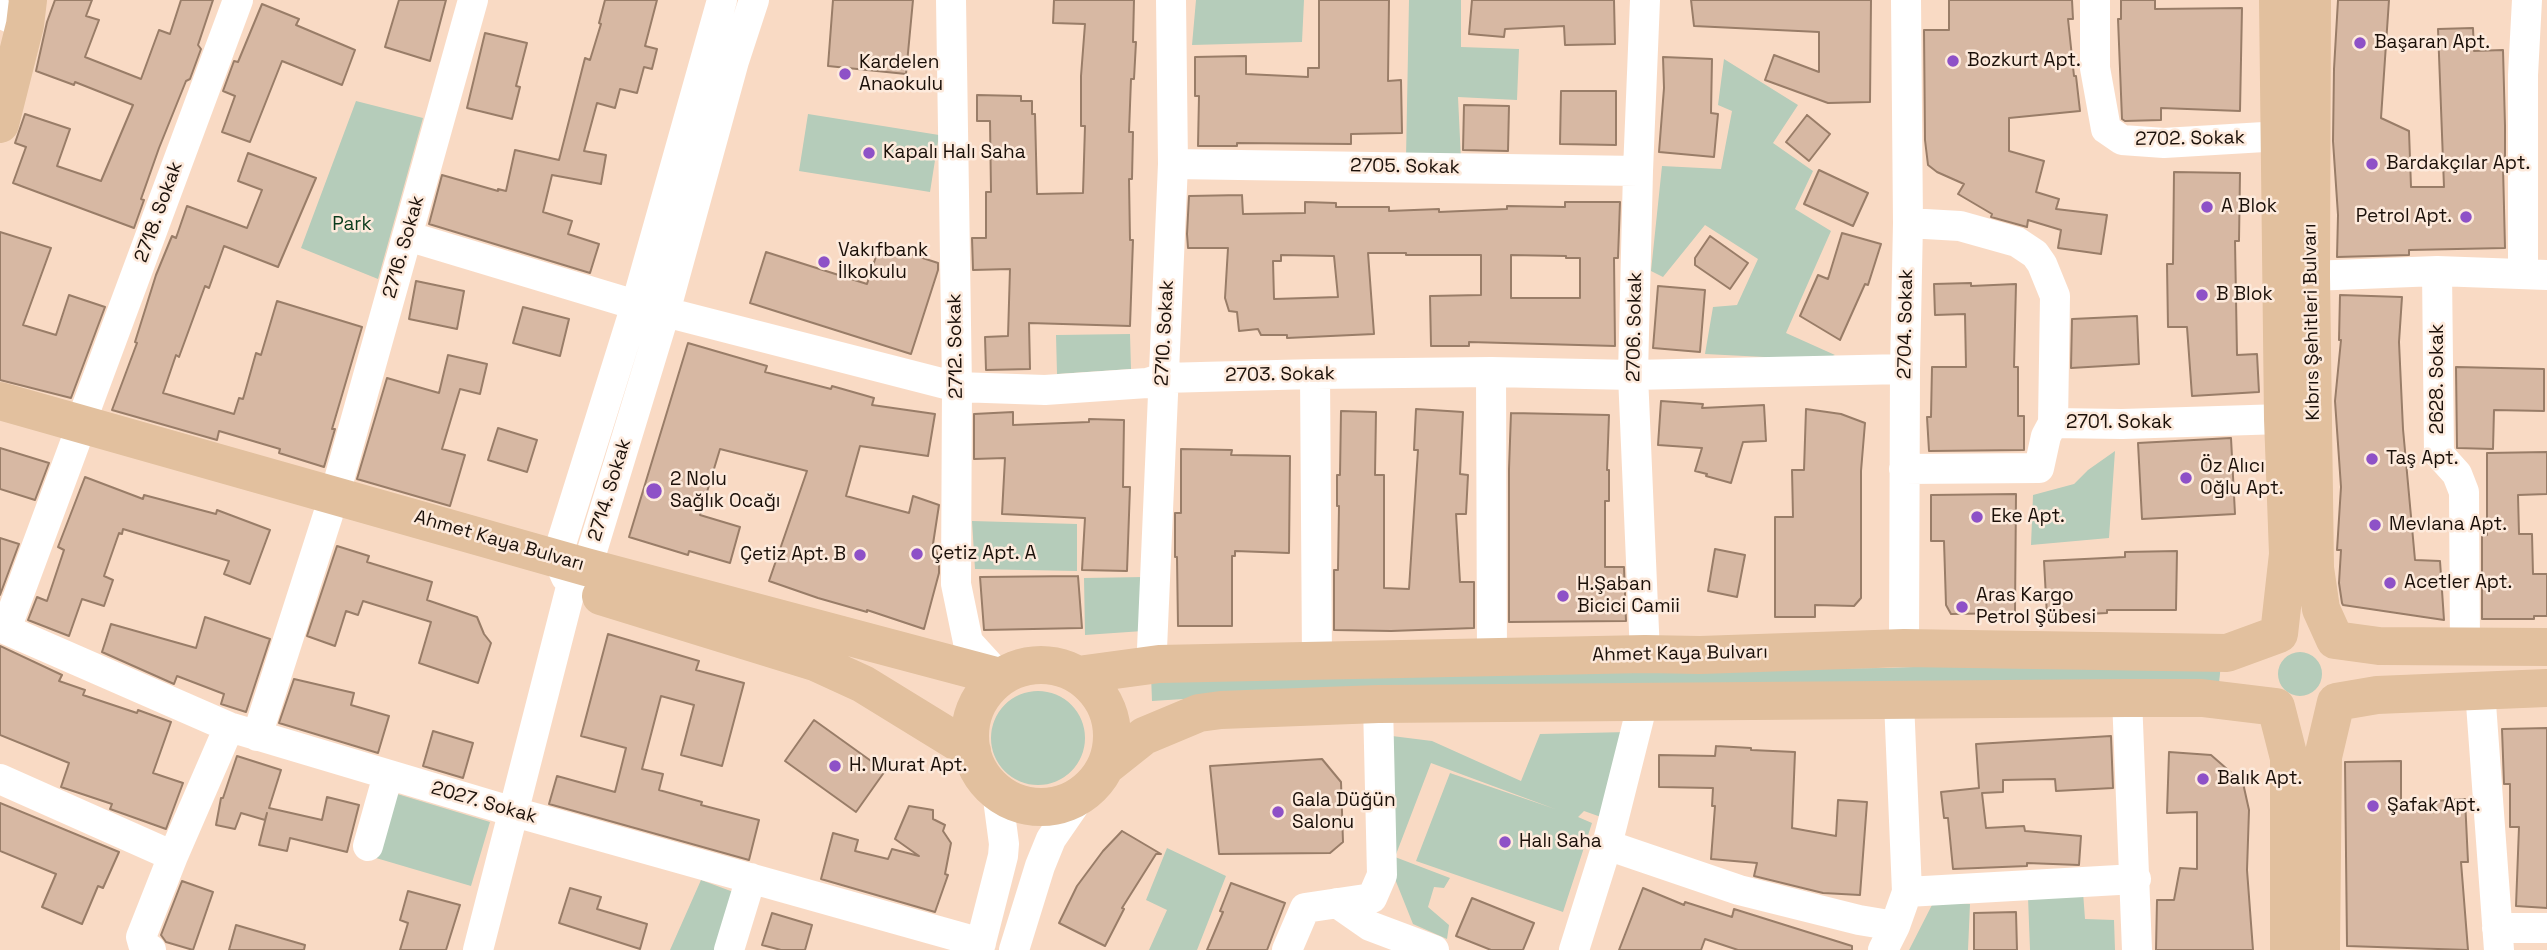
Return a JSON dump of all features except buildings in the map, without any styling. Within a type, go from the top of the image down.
[{"type":"main road","name":"Kıbrıs Şehitleri Bulvarı","points":[[2278,0],[2283,419],[2288,562],[2279,634]]},
{"type":"main road","name":"Kıbrıs Şehitleri Bulvarı","points":[[2312,0],[2311,276],[2315,568],[2321,609],[2335,640]]},
{"type":"main road","points":[[0,124],[18,13]]},
{"type":"main road","name":"Ahmet Kaya Bulvarı","points":[[0,401],[77,434]]},
{"type":"main road","name":"Ahmet Kaya Bulvarı","points":[[0,423],[77,434],[571,570],[1000,677]]},
{"type":"main road","name":"Ahmet Kaya Bulvarı","points":[[571,570],[816,662],[863,684],[972,751]]},
{"type":"main road","points":[[2308,627],[2323,631],[2335,640],[2348,664],[2344,691],[2336,702],[2314,715],[2300,716],[2276,707],[2260,684],[2262,656],[2269,644],[2279,634],[2293,628],[2308,627]]},
{"type":"main road","name":"Ahmet Kaya Bulvarı","points":[[1078,675],[1159,664],[1699,655],[1904,648],[2227,653],[2279,634]]},
{"type":"main road","points":[[2335,640],[2379,646],[2547,647]]},
{"type":"main road","points":[[1094,780],[1111,750],[1112,728],[1106,707],[1095,689],[1078,675],[1059,667],[1038,665],[1018,668],[1000,677],[985,692],[974,710],[970,730],[972,751],[981,773],[997,791],[1012,800],[1030,806],[1048,807],[1066,802],[1094,780],[1144,736],[1199,713],[1221,710],[1378,704],[2127,698],[2202,698],[2276,707]]},
{"type":"main road","points":[[2336,702],[2377,695],[2547,688]]},
{"type":"main road","points":[[2321,950],[2323,757],[2336,702]]},
{"type":"main road","points":[[2276,707],[2289,758],[2289,950]]},
{"type":"street","name":"2718. Sokak","points":[[3,628],[238,0]]},
{"type":"street","name":"2716. Sokak","points":[[150,950],[143,944],[141,937],[173,856],[243,731],[331,505],[473,0]]},
{"type":"street","name":"2714. Sokak","points":[[571,570],[636,305],[722,0]]},
{"type":"street","name":"2714. Sokak","points":[[571,570],[665,312],[734,61],[754,0]]},
{"type":"street","name":"2712. Sokak","points":[[951,0],[957,387],[956,584],[968,642],[1000,677]]},
{"type":"street","name":"2710. Sokak","points":[[1159,664],[1152,649],[1173,163],[1171,0]]},
{"type":"street","name":"2706. Sokak","points":[[1645,0],[1633,375],[1645,654]]},
{"type":"street","name":"2704. Sokak","points":[[1904,648],[1908,222],[1906,0]]},
{"type":"street","name":"2702. Sokak","points":[[2095,0],[2095,68],[2106,129],[2122,140],[2164,143],[2281,136]]},
{"type":"street","points":[[2311,276],[2437,271],[2535,274],[2523,75],[2527,0]]},
{"type":"street","name":"2705. Sokak","points":[[1173,163],[1638,171]]},
{"type":"street","points":[[1908,222],[1960,226],[2017,242],[2035,254],[2042,264],[2054,296],[2053,423]]},
{"type":"street","points":[[407,236],[636,305]]},
{"type":"street","name":"2628. Sokak","points":[[2437,271],[2439,454],[2458,474],[2464,492],[2465,646]]},
{"type":"street","name":"2703. Sokak","points":[[665,312],[957,387],[1045,390],[1147,383],[1163,378],[1315,374],[1491,372],[1633,375],[1905,369]]},
{"type":"street","points":[[1491,372],[1492,658]]},
{"type":"street","points":[[1315,374],[1317,660]]},
{"type":"street","name":"2701. Sokak","points":[[1904,469],[2039,468],[2046,436],[2053,423],[2122,424],[2283,419]]},
{"type":"street","points":[[478,950],[514,812],[571,570]]},
{"type":"street","name":"2027. Sokak","points":[[3,628],[243,731],[980,947]]},
{"type":"street","points":[[2480,690],[2498,939],[2547,928]]},
{"type":"street","points":[[2127,698],[2137,950]]},
{"type":"street","points":[[1607,845],[1739,890],[1858,920],[1889,938],[1907,892],[1899,701]]},
{"type":"street","points":[[1574,950],[1607,845],[1643,702]]},
{"type":"street","points":[[1287,950],[1305,908],[1372,898],[1382,875],[1378,704]]},
{"type":"street","points":[[368,846],[388,775]]},
{"type":"street","points":[[0,779],[173,856]]},
{"type":"street","points":[[1014,950],[1051,839],[1094,780]]},
{"type":"street","points":[[980,947],[1003,856],[997,791]]},
{"type":"street","points":[[729,950],[751,878]]},
{"type":"street","points":[[1907,892],[2136,879]]},
{"type":"street","points":[[1337,903],[1370,926],[1434,950]]},
{"type":"green space","points":[[1196,0],[1304,0],[1302,42],[1192,45]]},
{"type":"green space","points":[[1409,0],[1461,0],[1461,47],[1519,49],[1517,100],[1458,97],[1461,160],[1406,158]]},
{"type":"green space","points":[[1724,59],[1798,105],[1773,143],[1813,171],[1795,209],[1831,231],[1786,333],[1835,355],[1824,360],[1705,354],[1713,307],[1737,305],[1758,259],[1705,225],[1663,277],[1651,271],[1662,166],[1721,169],[1732,111],[1718,105]]},
{"type":"green space","name":"Park","points":[[356,101],[423,118],[378,279],[301,248]]},
{"type":"green space","name":"Kapalı Halı Saha","points":[[808,114],[939,135],[930,192],[799,171]]},
{"type":"green space","points":[[1130,334],[1131,369],[1057,374],[1056,335]]},
{"type":"green space","points":[[2115,451],[2109,538],[2031,545],[2033,495],[2074,484],[2088,470]]},
{"type":"green space","points":[[972,521],[1077,524],[1077,571],[975,569]]},
{"type":"green space","points":[[1144,577],[1143,631],[1085,635],[1084,578]]},
{"type":"green space","points":[[2300,652],[2316,658],[2322,674],[2316,690],[2300,696],[2284,690],[2278,674],[2284,658]]},
{"type":"green space","points":[[2221,664],[2219,683],[1310,691],[1152,701],[1151,675],[1967,665]]},
{"type":"green space","points":[[1038,691],[1056,695],[1071,705],[1081,720],[1085,738],[1081,756],[1071,771],[1056,781],[1038,785],[1020,781],[1005,771],[995,756],[991,738],[995,720],[1005,705],[1020,695]]},
{"type":"green space","points":[[1628,732],[1601,817],[1584,811],[1578,817],[1592,823],[1563,912],[1416,861],[1450,773],[1555,809],[1431,763],[1395,857],[1450,878],[1444,888],[1434,887],[1428,907],[1449,925],[1447,939],[1413,924],[1387,859],[1392,736],[1432,741],[1521,781],[1540,734]]},
{"type":"green space","points":[[394,793],[490,822],[471,886],[376,858]]},
{"type":"green space","points":[[1167,848],[1226,876],[1197,950],[1149,950],[1167,910],[1146,900]]},
{"type":"green space","points":[[701,880],[736,893],[721,950],[670,950]]},
{"type":"green space","points":[[2083,892],[2085,919],[2114,920],[2115,950],[2030,950],[2028,897]]},
{"type":"green space","points":[[1934,901],[1970,904],[1968,950],[1909,950]]},
{"type":"place","name":"Başaran Apt.","points":[[2360,43]]},
{"type":"place","name":"Bozkurt Apt.","points":[[1953,61]]},
{"type":"place","name":"Kardelen Anaokulu","points":[[845,74]]},
{"type":"place","name":"Kapalı Halı Saha","points":[[869,153]]},
{"type":"place","name":"Bardakçılar Apt.","points":[[2372,164]]},
{"type":"place","name":"A Blok","points":[[2207,207]]},
{"type":"place","name":"Petrol Apt.","points":[[2466,217]]},
{"type":"place","name":"Vakıfbank İlkokulu","points":[[824,262]]},
{"type":"place","name":"B Blok","points":[[2202,295]]},
{"type":"place","name":"Taş Apt.","points":[[2372,459]]},
{"type":"place","name":"Öz Alıcı Oğlu Apt.","points":[[2186,478]]},
{"type":"place","name":"2 Nolu Sağlık Ocağı","points":[[654,491]]},
{"type":"place","name":"Eke Apt.","points":[[1977,517]]},
{"type":"place","name":"Mevlana Apt.","points":[[2375,525]]},
{"type":"place","name":"Çetiz Apt. A","points":[[917,554]]},
{"type":"place","name":"Çetiz Apt. B","points":[[860,555]]},
{"type":"place","name":"Acetler Apt.","points":[[2390,583]]},
{"type":"place","name":"H.Şaban Bicici Camii","points":[[1563,596]]},
{"type":"place","name":"Aras Kargo Petrol Şübesi","points":[[1962,607]]},
{"type":"place","name":"H. Murat Apt.","points":[[835,766]]},
{"type":"place","name":"Balık Apt.","points":[[2203,779]]},
{"type":"place","name":"Şafak Apt.","points":[[2373,806]]},
{"type":"place","name":"Gala Düğün Salonu","points":[[1278,812]]},
{"type":"place","name":"Halı Saha","points":[[1505,842]]}]
